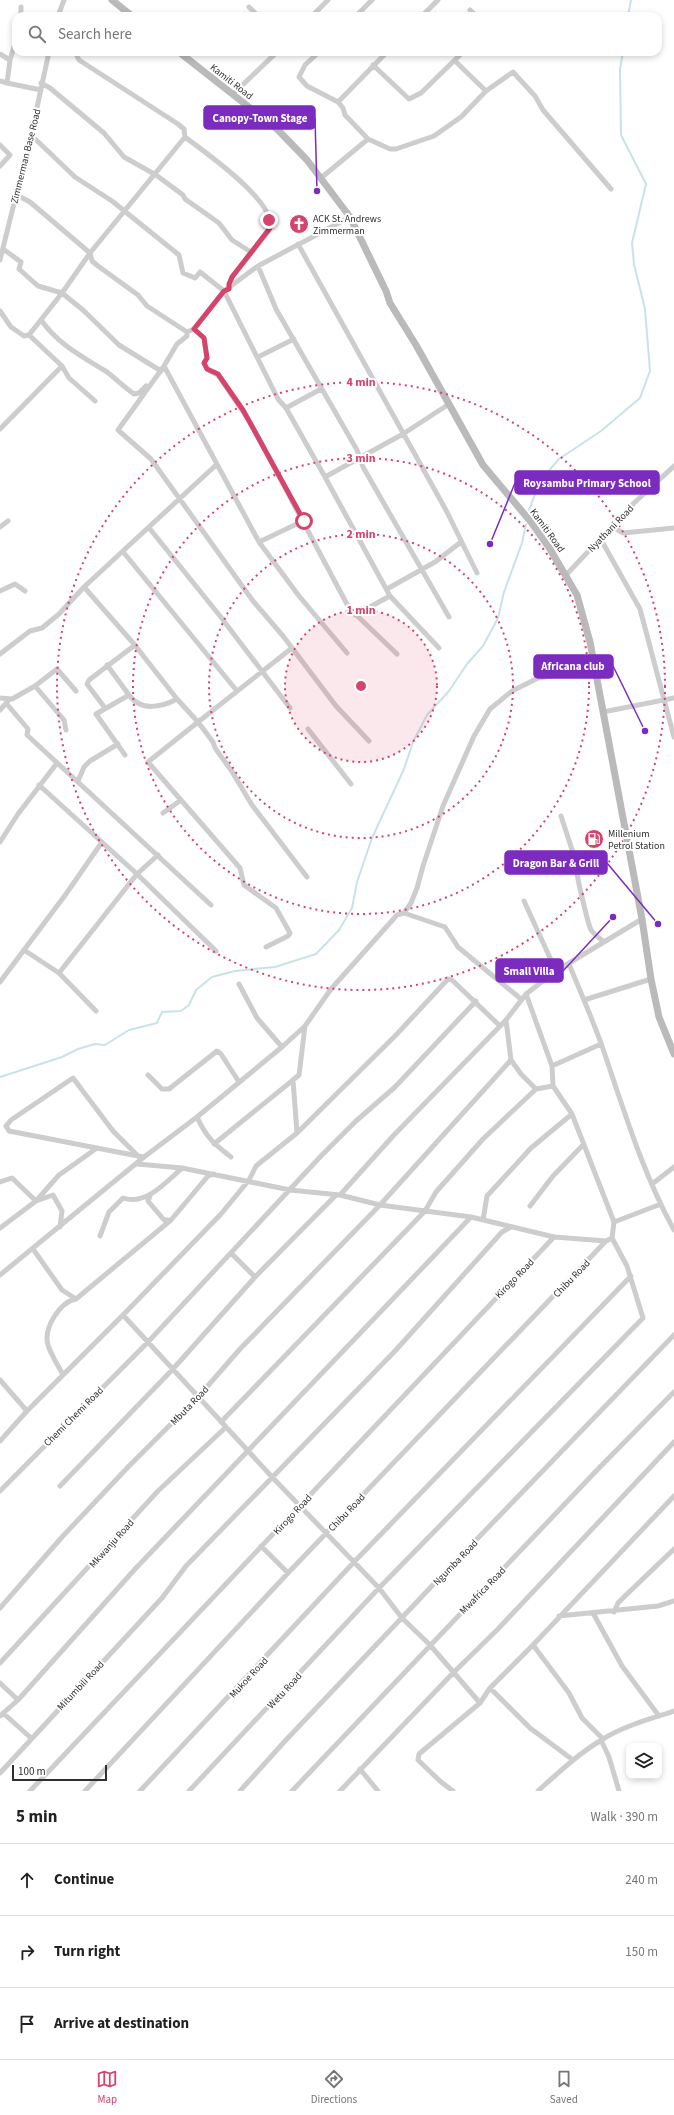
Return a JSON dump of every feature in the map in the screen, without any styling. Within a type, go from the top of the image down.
[{"type":"main road","points":[[112,0],[127,12]]},
{"type":"main road","name":"Kamiti Road","points":[[184,56],[287,139],[321,178],[350,217],[386,291],[390,303],[416,345],[483,465],[531,522],[566,575],[585,620],[642,919],[651,979],[659,1017],[674,1054]]},
{"type":"street","points":[[60,12],[64,0]]},
{"type":"street","points":[[316,12],[328,0]]},
{"type":"street","points":[[360,12],[372,0]]},
{"type":"street","points":[[426,12],[438,0]]},
{"type":"street","points":[[20,12],[21,7]]},
{"type":"street","points":[[249,7],[254,12]]},
{"type":"street","points":[[8,83],[12,53]]},
{"type":"street","points":[[0,54],[10,60]]},
{"type":"street","name":"Zimmerman Base Road","points":[[0,260],[10,217],[17,195],[48,56]]},
{"type":"street","points":[[77,56],[80,60],[178,124],[184,129],[186,137],[222,165],[261,202],[269,220],[270,228],[232,277],[227,290]]},
{"type":"street","points":[[233,94],[273,56]]},
{"type":"street","points":[[315,56],[305,65],[299,77],[307,86],[338,102],[343,108],[345,115],[368,139],[390,149],[396,149],[434,136],[461,117],[486,92],[512,72],[515,72],[536,96],[543,110],[611,189]]},
{"type":"street","points":[[338,102],[383,56]]},
{"type":"street","points":[[373,66],[409,99],[421,93],[459,56]]},
{"type":"street","points":[[455,61],[486,92]]},
{"type":"street","points":[[0,81],[41,90]]},
{"type":"street","points":[[41,82],[104,133],[124,158],[156,175],[183,195],[185,199],[219,223],[232,240],[251,252]]},
{"type":"street","points":[[31,135],[75,178],[112,201],[179,255],[183,274],[195,278],[200,272],[227,290],[278,399],[286,408],[390,596],[439,648]]},
{"type":"street","points":[[0,311],[11,327],[24,336],[29,335],[62,294],[90,253],[186,137]]},
{"type":"street","points":[[321,178],[368,139]]},
{"type":"street","points":[[0,145],[10,155],[0,166]]},
{"type":"street","points":[[17,195],[30,202],[90,253],[92,261],[138,295],[147,306],[187,332]]},
{"type":"street","points":[[187,332],[194,329],[227,290],[258,266],[350,217]]},
{"type":"street","points":[[298,244],[403,434],[477,573]]},
{"type":"street","points":[[3,249],[21,262],[19,269],[38,286],[62,294],[84,310],[119,345],[162,368],[259,542],[299,596],[347,653]]},
{"type":"street","points":[[258,266],[276,309],[360,457],[363,467],[449,617]]},
{"type":"street","points":[[41,320],[56,340],[96,368],[106,372],[134,394],[143,390],[162,368]]},
{"type":"street","points":[[194,329],[204,338],[207,358],[204,363],[207,369],[218,374],[243,410],[350,608],[355,615],[397,654]]},
{"type":"street","points":[[187,332],[188,336],[177,344],[162,368],[118,430],[150,460],[180,499],[200,530],[253,601],[292,648],[336,706],[368,742]]},
{"type":"street","points":[[29,335],[62,366],[70,378],[95,401]]},
{"type":"street","points":[[258,356],[294,339]]},
{"type":"street","points":[[0,429],[62,366]]},
{"type":"street","points":[[286,408],[321,389]]},
{"type":"street","points":[[325,477],[403,434],[449,404]]},
{"type":"street","points":[[0,654],[30,631],[46,624],[216,465]]},
{"type":"street","name":"Nyathani Road","points":[[566,575],[611,526],[674,466]]},
{"type":"street","points":[[0,527],[8,521]]},
{"type":"street","points":[[259,542],[304,521]]},
{"type":"street","points":[[611,526],[623,533],[674,528]]},
{"type":"street","points":[[150,528],[290,708]]},
{"type":"street","points":[[600,538],[640,609],[674,737]]},
{"type":"street","points":[[387,589],[421,570],[461,542]]},
{"type":"street","points":[[124,552],[237,691]]},
{"type":"street","points":[[0,591],[15,584],[25,591]]},
{"type":"street","points":[[84,587],[136,646],[177,699],[198,722],[213,742],[215,748],[231,770],[252,805],[307,877]]},
{"type":"street","points":[[355,615],[390,596]]},
{"type":"street","points":[[106,708],[87,684],[93,676],[107,665],[136,646]]},
{"type":"street","points":[[266,947],[288,936],[290,933],[278,911],[257,892],[244,886],[240,868],[148,762],[292,648]]},
{"type":"street","points":[[0,1275],[137,1164],[141,1157],[197,1117],[282,1047],[305,1026],[336,984],[397,916],[404,913],[411,903],[443,806],[474,736],[490,709],[512,691],[538,678],[552,676],[593,656]]},
{"type":"street","points":[[107,665],[132,699],[151,707],[165,705],[177,699]]},
{"type":"street","points":[[0,710],[7,702],[35,686],[57,669],[76,691]]},
{"type":"street","points":[[35,686],[64,720],[66,730]]},
{"type":"street","points":[[125,755],[96,714],[129,695]]},
{"type":"street","points":[[0,698],[7,702],[28,729],[27,735],[158,855],[210,905]]},
{"type":"street","points":[[602,712],[674,698]]},
{"type":"street","points":[[308,729],[351,784]]},
{"type":"street","points":[[78,781],[84,767],[90,761],[118,744]]},
{"type":"street","points":[[0,842],[39,785],[57,763]]},
{"type":"street","points":[[39,785],[137,874],[216,951]]},
{"type":"street","points":[[163,813],[181,800]]},
{"type":"street","points":[[561,816],[575,859],[574,864],[578,884],[591,930],[603,941]]},
{"type":"street","points":[[0,982],[102,842]]},
{"type":"street","points":[[59,973],[137,874],[158,855]]},
{"type":"street","points":[[524,902],[556,972]]},
{"type":"street","points":[[404,913],[445,927],[458,947],[521,999]]},
{"type":"street","points":[[60,1486],[173,1369],[255,1277],[338,1195],[506,1020],[526,994],[603,941],[642,919]]},
{"type":"street","points":[[24,950],[59,973],[96,1011]]},
{"type":"street","points":[[569,964],[601,1044],[623,1110],[652,1184],[674,1230]]},
{"type":"street","points":[[0,1441],[221,1214],[249,1180],[256,1166],[297,1133],[396,1035],[448,979],[452,980],[476,1001],[500,1026]]},
{"type":"street","points":[[584,1000],[651,979]]},
{"type":"street","points":[[240,984],[257,1018],[282,1047]]},
{"type":"street","points":[[526,994],[552,1066],[553,1086],[572,1114],[614,1222],[612,1238],[625,1261],[631,1276]]},
{"type":"street","name":"Chemi Chemi Road","points":[[0,1491],[148,1342],[356,1121],[395,1087],[476,1001]]},
{"type":"street","points":[[506,1020],[511,1060],[521,1074],[536,1090]]},
{"type":"street","points":[[214,1144],[299,1075],[305,1026]]},
{"type":"street","points":[[552,1066],[601,1044]]},
{"type":"street","points":[[148,1075],[162,1089],[169,1089],[217,1051],[221,1054],[239,1082]]},
{"type":"street","name":"Mbuta Road","points":[[0,1608],[67,1532],[129,1466],[198,1397],[240,1349],[380,1204],[511,1060]]},
{"type":"street","points":[[73,1078],[113,1131],[141,1157],[9,1131],[6,1126],[11,1120],[73,1078]]},
{"type":"street","points":[[293,1080],[297,1133]]},
{"type":"street","points":[[221,1422],[425,1211],[436,1192],[483,1139],[536,1090],[553,1086]]},
{"type":"street","points":[[483,1220],[487,1196],[531,1148],[572,1114]]},
{"type":"street","points":[[197,1117],[204,1133],[214,1144],[231,1157]]},
{"type":"street","points":[[530,1206],[553,1176],[583,1145]]},
{"type":"street","points":[[0,1228],[36,1201],[59,1175],[97,1148]]},
{"type":"street","points":[[137,1164],[216,1173],[290,1190],[338,1195],[380,1204],[471,1217],[554,1237],[606,1241]]},
{"type":"street","points":[[652,1184],[674,1167]]},
{"type":"street","points":[[100,1236],[109,1212],[123,1198],[129,1200],[150,1196],[182,1168]]},
{"type":"street","points":[[63,1375],[48,1345],[47,1338],[54,1316],[64,1303],[76,1299],[171,1220],[208,1176],[216,1173]]},
{"type":"street","points":[[0,1182],[12,1178],[36,1201]]},
{"type":"street","points":[[36,1201],[53,1195],[62,1211],[60,1227]]},
{"type":"street","points":[[150,1196],[148,1201],[164,1220],[171,1220]]},
{"type":"street","points":[[614,1222],[661,1204]]},
{"type":"street","points":[[31,1738],[2,1714],[18,1700],[136,1568],[471,1217]]},
{"type":"street","name":"Mitumbili Road","points":[[0,1773],[162,1598],[186,1566],[395,1351],[502,1232],[511,1227]]},
{"type":"street","name":"Kirogo Road","points":[[30,1791],[554,1237]]},
{"type":"street","name":"Chibu Road","points":[[85,1791],[325,1533],[606,1241],[612,1238]]},
{"type":"street","points":[[33,1249],[62,1290],[76,1299]]},
{"type":"street","points":[[232,1254],[255,1277]]},
{"type":"street","name":"Mukoe Road","points":[[140,1791],[354,1562],[631,1276]]},
{"type":"street","name":"Wetu Road","points":[[189,1791],[379,1588],[643,1318],[631,1276]]},
{"type":"street","points":[[123,1315],[272,1478],[379,1588],[402,1618],[430,1645],[480,1703]]},
{"type":"street","name":"Ngumba Road","points":[[240,1791],[284,1741],[674,1335]]},
{"type":"street","points":[[0,1380],[27,1412]]},
{"type":"street","name":"Mwafrica Road","points":[[292,1791],[599,1468],[674,1392]]},
{"type":"street","name":"Mkwanju Road","points":[[0,1663],[158,1491],[226,1426]]},
{"type":"street","points":[[340,1791],[453,1673],[498,1629],[674,1442]]},
{"type":"street","points":[[453,1791],[440,1782],[418,1760],[418,1757],[480,1703],[490,1688],[533,1646],[559,1616],[674,1496]]},
{"type":"street","points":[[261,1546],[288,1573]]},
{"type":"street","points":[[614,1612],[618,1603],[674,1549]]},
{"type":"street","points":[[559,1616],[614,1612],[658,1606],[674,1601]]},
{"type":"street","points":[[593,1613],[625,1671],[659,1716]]},
{"type":"street","points":[[533,1646],[569,1693],[582,1718],[602,1740],[609,1757],[619,1791]]},
{"type":"street","points":[[0,1683],[18,1700]]},
{"type":"street","points":[[490,1688],[530,1728],[573,1760]]},
{"type":"street","points":[[538,1791],[573,1760],[602,1740],[674,1711]]},
{"type":"street","points":[[360,1769],[378,1791]]},
{"type":"waterway","points":[[629,12],[631,0]]},
{"type":"waterway","points":[[529,510],[540,481],[559,459],[601,431],[640,398],[650,371],[645,309],[634,264],[632,243],[646,184],[621,135],[620,69],[622,56]]},
{"type":"waterway","points":[[0,1077],[62,1057],[78,1049],[95,1044],[105,1045],[129,1030],[157,1023],[162,1012],[181,1011],[189,1005],[196,990],[212,977],[235,971],[275,967],[316,954],[339,930],[352,908],[357,882],[372,838],[404,769],[413,742],[427,715],[449,691],[467,664],[483,646],[498,618],[504,592],[522,543],[526,524]]},
{"type":"place","name":"Canopy-Town Stage","points":[[317,191]]},
{"type":"place","name":"ACK St. Andrews Zimmerman","points":[[299,224]]},
{"type":"place","name":"Roysambu Primary School","points":[[490,544]]},
{"type":"place","name":"Africana club","points":[[645,731]]},
{"type":"place","name":"Millenium Petrol Station","points":[[594,839]]},
{"type":"place","name":"Small Villa","points":[[613,917]]},
{"type":"place","name":"Dragon Bar & Grill","points":[[658,924]]},
{"type":"route","points":[[269,220],[270,228],[268,232],[232,277],[229,284],[229,289],[224,291],[194,329],[204,338],[207,358],[204,363],[207,369],[218,374],[243,410],[260,438],[304,521]]}]
